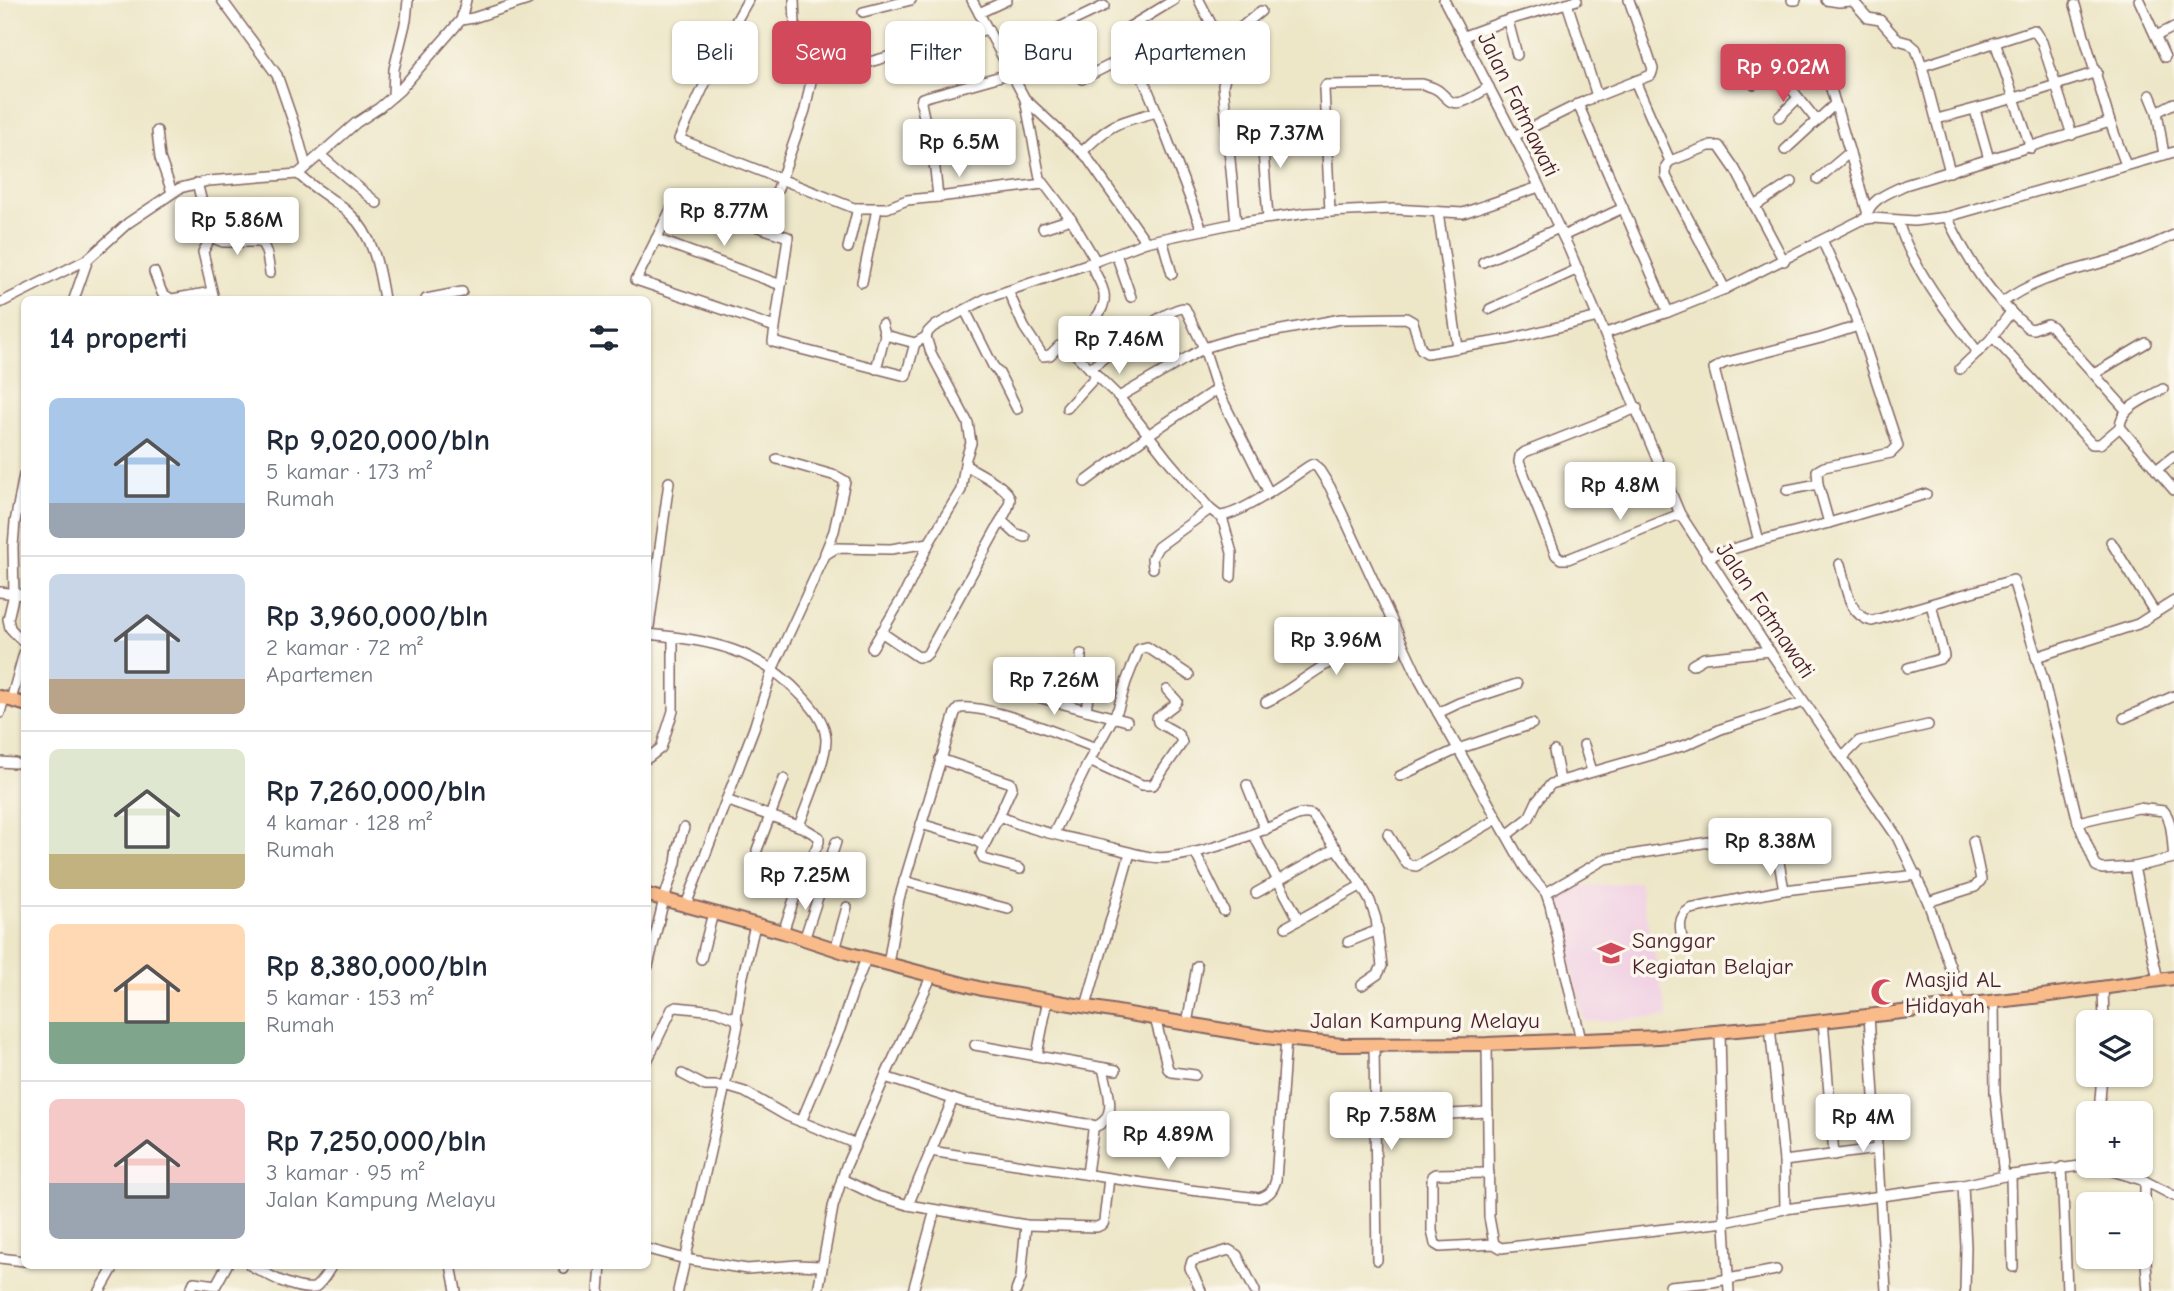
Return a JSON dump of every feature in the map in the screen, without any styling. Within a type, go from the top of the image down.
[{"type":"main road","name":"Jalan Kampung Melayu","points":[[651,896],[783,932],[866,959],[982,989],[1187,1024],[1342,1045],[1486,1044],[1659,1037],[1770,1027],[2174,978]]},
{"type":"street","points":[[222,0],[277,75],[306,166]]},
{"type":"street","points":[[0,303],[88,259],[128,223],[172,192],[197,183],[298,174],[356,123],[393,96],[461,20],[466,0]]},
{"type":"street","points":[[461,20],[528,0]]},
{"type":"street","points":[[748,0],[725,41],[679,139],[858,208],[887,208],[907,200],[1042,184]]},
{"type":"street","points":[[794,0],[795,21]]},
{"type":"street","points":[[863,12],[911,0]]},
{"type":"street","points":[[972,0],[999,49]]},
{"type":"street","points":[[979,13],[1007,0]]},
{"type":"street","points":[[1139,21],[1174,0]]},
{"type":"street","points":[[1199,0],[1210,21]]},
{"type":"street","name":"Jalan Fatmawati","points":[[1444,0],[1578,269],[1680,514],[1706,557],[1897,837],[1928,902],[1954,975],[1961,1004]]},
{"type":"street","points":[[1514,136],[1578,104],[1651,75],[1653,69],[1629,0]]},
{"type":"street","points":[[1826,0],[1852,0],[1868,18],[1880,20],[1898,40],[1912,45],[1923,66],[1950,172]]},
{"type":"street","points":[[2139,0],[2165,57]]},
{"type":"street","points":[[393,96],[394,69],[405,1]]},
{"type":"street","points":[[1464,36],[1572,1],[1597,96]]},
{"type":"street","points":[[2075,5],[2110,122],[2126,165]]},
{"type":"street","points":[[1073,21],[1104,6]]},
{"type":"street","points":[[1249,21],[1261,11]]},
{"type":"street","points":[[1508,21],[1517,55]]},
{"type":"street","points":[[2156,36],[2174,27]]},
{"type":"street","points":[[871,62],[988,29]]},
{"type":"street","points":[[1923,66],[2028,30],[2037,32],[2072,135]]},
{"type":"street","points":[[1995,42],[2031,148]]},
{"type":"street","points":[[1754,84],[1795,50]]},
{"type":"street","points":[[1774,67],[1816,121]]},
{"type":"street","points":[[1937,119],[2057,86],[2096,72]]},
{"type":"street","points":[[938,197],[922,99],[999,78]]},
{"type":"street","points":[[1635,81],[1670,162]]},
{"type":"street","points":[[765,226],[806,110],[811,84]]},
{"type":"street","points":[[1017,84],[1025,99],[1033,150],[1042,184],[1071,219],[1093,262],[1105,295],[1102,312],[1094,320]]},
{"type":"street","points":[[1145,84],[1202,230]]},
{"type":"street","points":[[1223,84],[1236,223]]},
{"type":"street","points":[[1330,212],[1324,89],[1326,85],[1422,84],[1455,103],[1489,87]]},
{"type":"street","points":[[1830,89],[1867,215]]},
{"type":"street","points":[[1867,215],[1898,221],[1947,217],[2169,153],[2150,95]]},
{"type":"street","points":[[1779,117],[1798,98]]},
{"type":"street","points":[[1025,99],[1082,152],[1146,242]]},
{"type":"street","points":[[2157,112],[2174,103]]},
{"type":"street","points":[[1578,104],[1668,312]]},
{"type":"street","points":[[1785,150],[1835,104]]},
{"type":"street","points":[[1975,110],[1989,159]]},
{"type":"street","points":[[1082,152],[1100,134],[1118,122],[1157,112]]},
{"type":"street","points":[[1606,334],[1725,289],[1784,261],[1867,215],[1879,198],[1905,185],[2110,122]]},
{"type":"street","points":[[1261,123],[1268,218]]},
{"type":"street","points":[[157,131],[160,158],[172,192]]},
{"type":"street","points":[[1725,289],[1666,176],[1666,166],[1670,162],[1709,146],[1719,146],[1735,169],[1784,261]]},
{"type":"street","points":[[1818,179],[1850,152]]},
{"type":"street","points":[[320,155],[377,203]]},
{"type":"street","points":[[298,174],[351,214],[365,233],[373,249],[383,296]]},
{"type":"street","points":[[1755,206],[1792,182]]},
{"type":"street","points":[[197,183],[211,237],[203,252],[213,295]]},
{"type":"street","points":[[885,335],[915,343],[926,337],[933,327],[1007,291],[1146,242],[1236,223],[1330,212],[1393,209],[1463,213],[1539,187]]},
{"type":"street","points":[[775,327],[636,280],[676,199],[788,237],[773,342],[906,376],[915,343]]},
{"type":"street","points":[[848,248],[858,208]]},
{"type":"street","points":[[1483,262],[1623,208]]},
{"type":"street","points":[[862,282],[877,209]]},
{"type":"street","points":[[1438,212],[1458,348]]},
{"type":"street","points":[[1947,217],[1970,261],[1990,291],[2028,328],[2047,324],[2051,326],[2126,410]]},
{"type":"street","points":[[1043,228],[1071,219]]},
{"type":"street","points":[[1898,221],[1915,261],[1978,352]]},
{"type":"street","points":[[2002,303],[2037,283],[2123,257],[2174,235]]},
{"type":"street","points":[[211,237],[223,242],[264,244],[270,273]]},
{"type":"street","points":[[656,239],[781,285]]},
{"type":"street","points":[[1162,239],[1172,274]]},
{"type":"street","points":[[1822,240],[1850,301],[1898,446],[1891,453],[1819,469],[1816,475],[1829,523]]},
{"type":"street","points":[[1116,254],[1131,297]]},
{"type":"street","points":[[75,296],[88,259]]},
{"type":"street","points":[[1490,309],[1578,269]]},
{"type":"street","points":[[154,272],[162,293],[167,296]]},
{"type":"street","points":[[1007,291],[1024,327],[1043,356],[1050,355],[1063,345],[1067,346],[1119,397],[1210,509],[1222,517],[1233,553],[1231,577]]},
{"type":"street","points":[[441,296],[462,292]]},
{"type":"street","points":[[1068,408],[1093,372],[1116,347],[1180,307],[1187,311],[1204,348],[1217,389],[1269,493]]},
{"type":"street","points":[[965,310],[1017,409]]},
{"type":"street","points":[[1960,369],[1993,337],[2011,312]]},
{"type":"street","points":[[1119,397],[1204,348],[1233,339],[1341,319],[1406,318],[1413,322],[1421,349],[1425,353],[1510,339],[1598,317]]},
{"type":"street","points":[[876,369],[885,335],[882,324]]},
{"type":"street","points":[[1759,541],[1714,369],[1724,363],[1858,326]]},
{"type":"street","points":[[872,648],[961,490],[971,443],[971,431],[931,353],[926,337]]},
{"type":"street","points":[[1993,337],[2092,444],[2100,444],[2120,427]]},
{"type":"street","points":[[2094,374],[2146,343]]},
{"type":"street","points":[[1085,482],[1148,435],[1217,389]]},
{"type":"street","points":[[2163,389],[2126,410],[2120,427],[2174,490]]},
{"type":"street","points":[[1637,408],[1525,452],[1518,462],[1556,555],[1561,559],[1567,559],[1680,514]]},
{"type":"street","points":[[2157,470],[2174,456]]},
{"type":"street","points":[[685,905],[754,728],[773,668],[824,555],[833,544],[845,481],[777,459]]},
{"type":"street","points":[[881,632],[918,657],[925,656],[1007,510],[1010,497],[1001,487],[965,465]]},
{"type":"street","points":[[1222,517],[1269,493],[1309,466],[1316,465],[1438,713],[1525,868],[1546,893],[1581,1040]]},
{"type":"street","points":[[651,613],[670,482]]},
{"type":"street","points":[[1787,490],[1818,484]]},
{"type":"street","points":[[21,491],[15,522],[13,594],[8,619],[10,628],[21,640]]},
{"type":"street","points":[[1706,557],[1926,494]]},
{"type":"street","points":[[1153,568],[1152,558],[1157,547],[1210,509]]},
{"type":"street","points":[[1001,520],[1015,533],[1025,537]]},
{"type":"street","points":[[2111,542],[2155,613]]},
{"type":"street","points":[[833,544],[891,549],[929,543]]},
{"type":"street","points":[[1840,564],[1852,607],[1863,619],[1872,621],[2013,580],[2036,657],[2078,822],[2096,866],[2102,869],[2134,867],[2174,858],[2169,822],[2164,811],[2138,808],[2078,822]]},
{"type":"street","points":[[0,592],[21,595]]},
{"type":"street","points":[[2036,657],[2138,624],[2174,601]]},
{"type":"street","points":[[1908,668],[1944,656],[1931,604]]},
{"type":"street","points":[[1266,702],[1345,655],[1398,633]]},
{"type":"street","points":[[651,634],[694,639],[732,649],[773,668],[814,708],[826,738],[824,754],[799,826]]},
{"type":"street","points":[[651,756],[661,748],[673,711],[673,637]]},
{"type":"street","points":[[1054,833],[1118,709],[1126,682],[1142,647],[1147,647],[1189,675]]},
{"type":"street","points":[[1692,665],[1704,658],[1770,652]]},
{"type":"street","points":[[1082,654],[1081,670],[1089,690],[1086,710]]},
{"type":"street","points":[[0,712],[21,660]]},
{"type":"street","points":[[1438,713],[1459,703],[1517,684]]},
{"type":"street","points":[[1089,761],[1143,785],[1153,785],[1182,743],[1176,732],[1158,722],[1157,718],[1177,701],[1167,690]]},
{"type":"street","points":[[1030,695],[1127,721]]},
{"type":"street","points":[[2124,718],[2174,696]]},
{"type":"street","points":[[1507,835],[1529,818],[1542,794],[1551,784],[1686,745],[1721,729],[1804,702]]},
{"type":"street","points":[[888,964],[904,881],[940,759],[959,708],[979,709],[1002,715],[1096,748]]},
{"type":"street","points":[[1400,776],[1458,749],[1532,724]]},
{"type":"street","points":[[1843,757],[1859,741],[1928,726]]},
{"type":"street","points":[[1584,744],[1592,771]]},
{"type":"street","points":[[1554,751],[1560,780]]},
{"type":"street","points":[[940,759],[1011,783],[1012,788],[981,854],[984,859],[1020,869]]},
{"type":"street","points":[[0,762],[15,763]]},
{"type":"street","points":[[757,850],[784,779]]},
{"type":"street","points":[[1247,785],[1265,830]]},
{"type":"street","points":[[726,800],[817,835],[819,842],[800,882],[783,932]]},
{"type":"street","points":[[999,816],[1017,824],[1130,853],[1168,858],[1253,834],[1306,813],[1312,815],[1362,885],[1374,910],[1382,955],[1381,971],[1362,985]]},
{"type":"street","points":[[1388,834],[1407,863],[1416,866],[1497,819]]},
{"type":"street","points":[[920,824],[984,846]]},
{"type":"street","points":[[651,953],[664,899],[677,863],[678,847],[684,828]]},
{"type":"street","points":[[1546,893],[1605,859],[1764,833],[1772,835],[1775,841],[1784,890]]},
{"type":"street","points":[[1253,834],[1298,920]]},
{"type":"street","points":[[1928,902],[1975,887],[1980,880],[1973,841]]},
{"type":"street","points":[[804,940],[836,842]]},
{"type":"street","points":[[1256,893],[1336,848]]},
{"type":"street","points":[[1195,852],[1224,911]]},
{"type":"street","points":[[1086,1006],[1130,853]]},
{"type":"street","points":[[2134,867],[2158,980]]},
{"type":"street","points":[[1683,943],[1680,924],[1684,913],[1690,909],[1784,890],[1917,875]]},
{"type":"street","points":[[904,881],[1007,909]]},
{"type":"street","points":[[1286,927],[1362,885]]},
{"type":"street","points":[[835,950],[846,907]]},
{"type":"street","points":[[701,959],[713,913]]},
{"type":"street","points":[[678,1291],[738,1025],[736,1019],[742,980],[755,925]]},
{"type":"street","points":[[1348,942],[1378,930]]},
{"type":"street","points":[[801,1122],[840,1030],[866,959]]},
{"type":"street","points":[[1187,1024],[1197,966]]},
{"type":"street","points":[[818,1291],[833,1207],[842,1179],[932,975]]},
{"type":"street","points":[[2104,988],[2104,1010]]},
{"type":"street","points":[[1037,1055],[1048,999]]},
{"type":"street","points":[[1994,1000],[1995,1092],[2007,1176],[2013,1266]]},
{"type":"street","points":[[651,1053],[672,1009],[676,1007],[716,1012],[736,1019]]},
{"type":"street","points":[[1869,1015],[1886,1291]]},
{"type":"street","points":[[1155,1018],[1168,1069],[1195,1075]]},
{"type":"street","points":[[1823,1020],[1834,1155]]},
{"type":"street","points":[[1770,1027],[1784,1161],[1785,1209]]},
{"type":"street","points":[[1720,1031],[1729,1291]]},
{"type":"street","points":[[930,1151],[1259,1198],[1273,1190],[1276,1180],[1286,1038]]},
{"type":"street","points":[[1486,1044],[1489,1217],[1494,1244]]},
{"type":"street","points":[[975,1045],[1116,1070]]},
{"type":"street","points":[[1374,1045],[1377,1260]]},
{"type":"street","points":[[1094,1127],[1105,1122],[1110,1111],[1103,1068]]},
{"type":"street","points":[[681,1074],[705,1086],[725,1086],[745,1092],[801,1122],[856,1144]]},
{"type":"street","points":[[885,1077],[953,1099],[1094,1127]]},
{"type":"street","points":[[908,1205],[953,1099]]},
{"type":"street","points":[[1375,1118],[1488,1112]]},
{"type":"street","points":[[1087,1173],[1094,1127]]},
{"type":"street","points":[[1784,1161],[1877,1149]]},
{"type":"street","points":[[1489,1173],[1432,1176],[1432,1231],[1435,1244],[1440,1247],[1494,1244],[1501,1248],[1725,1222],[1785,1209],[1963,1185],[2076,1166]]},
{"type":"street","points":[[2062,1167],[2067,1291]]},
{"type":"street","points":[[842,1179],[877,1196],[935,1210],[1026,1225],[1101,1226],[1104,1221],[1109,1178]]},
{"type":"street","points":[[2136,1178],[2174,1196]]},
{"type":"street","points":[[2146,1181],[2145,1249],[2148,1291]]},
{"type":"street","points":[[1963,1185],[1965,1291]]},
{"type":"street","points":[[913,1291],[935,1210]]},
{"type":"street","points":[[1016,1291],[1021,1278],[1026,1225]]},
{"type":"street","points":[[651,1250],[685,1259],[747,1269],[821,1266]]},
{"type":"street","points":[[1201,1291],[1190,1268],[1192,1261],[1229,1250],[1237,1255],[1255,1291]]},
{"type":"street","points":[[0,1258],[21,1261]]},
{"type":"street","points":[[100,1291],[113,1269]]},
{"type":"street","points":[[190,1291],[194,1282],[216,1285],[225,1269]]},
{"type":"street","points":[[257,1269],[292,1289],[301,1291],[313,1289],[330,1269]]},
{"type":"street","points":[[452,1269],[456,1291]]},
{"type":"street","points":[[598,1291],[601,1269]]},
{"type":"street","points":[[1670,1286],[1712,1282],[1776,1270]]},
{"type":"shaded area","name":"Sanggar Kegiatan Belajar","points":[[1639,882],[1668,1017],[1584,1022],[1553,889]]},
{"type":"place","name":"Sanggar Kegiatan Belajar","points":[[1611,953]]},
{"type":"place","name":"Masjid AL Hidayah","points":[[1884,992]]}]
